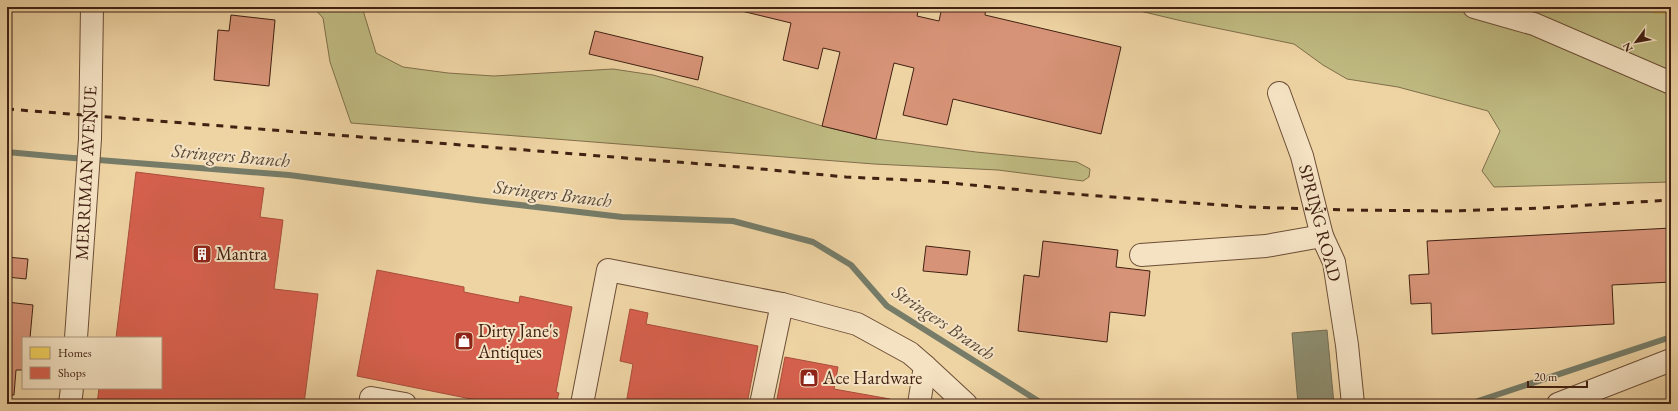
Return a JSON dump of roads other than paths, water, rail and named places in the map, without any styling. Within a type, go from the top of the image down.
[{"type":"street","name":"MERRIMAN AVENUE","points":[[76,337],[90,139],[92,7]]},
{"type":"street","points":[[1474,7],[1534,24],[1671,83]]},
{"type":"street","name":"SPRING ROAD","points":[[1279,93],[1302,156],[1322,236],[1334,262],[1347,345],[1352,404]]},
{"type":"street","points":[[1141,255],[1266,246],[1322,236]]},
{"type":"street","points":[[582,404],[608,270],[782,304],[857,324],[910,353],[966,404]]},
{"type":"street","points":[[761,404],[782,304]]},
{"type":"street","points":[[1558,404],[1671,360]]},
{"type":"street","points":[[919,404],[925,366]]},
{"type":"street","points":[[70,404],[72,389]]},
{"type":"street","points":[[370,404],[371,398],[405,404]]},
{"type":"waterway","name":"Stringers Branch","points":[[7,152],[289,175],[477,200],[622,217],[733,221],[813,242],[851,265],[887,306],[1043,404]]},
{"type":"waterway","points":[[1469,404],[1671,337]]},
{"type":"railway","points":[[7,109],[740,167],[846,177],[930,181],[1033,191],[1247,207],[1450,211],[1541,208],[1671,200]]},
{"type":"place","name":"Mantra","points":[[202,254]]},
{"type":"place","name":"Dirty Jane's Antiques","points":[[464,341]]},
{"type":"place","name":"Ace Hardware","points":[[809,378]]}]
